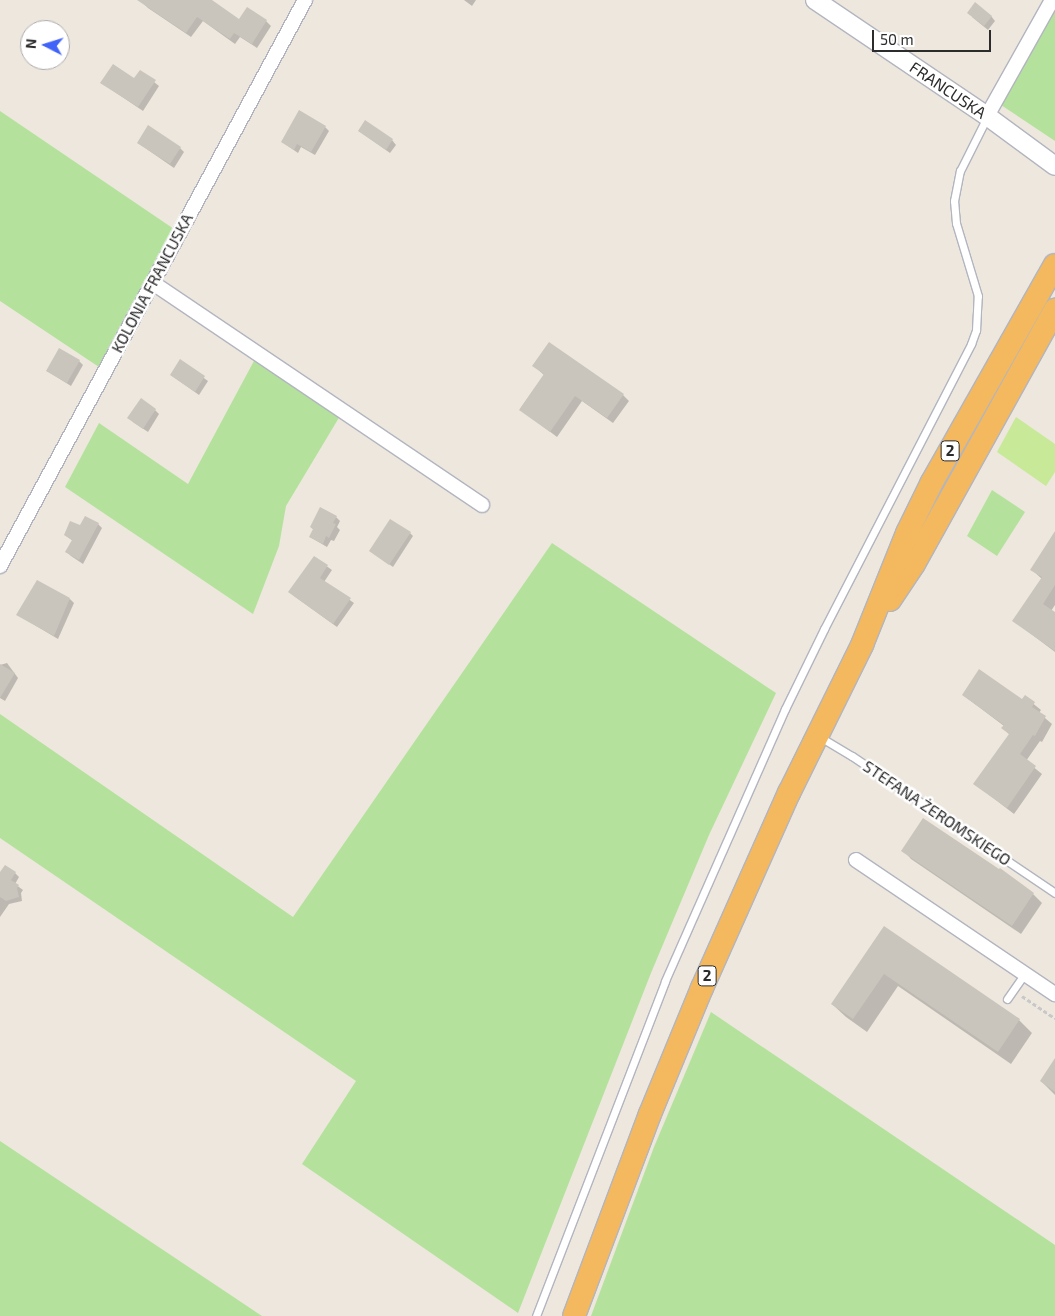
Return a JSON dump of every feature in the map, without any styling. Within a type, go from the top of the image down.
[{"type":"highway","name":"2","points":[[574,1316],[632,1159],[687,1024],[745,890],[817,735],[862,645],[907,533],[928,491],[1055,265]]},
{"type":"highway","name":"2","points":[[862,645],[914,564],[1055,310]]},
{"type":"street","name":"KOLONIA FRANCUSKA","points":[[0,566],[305,0]]},
{"type":"street","name":"FRANCUSKA","points":[[815,0],[987,116],[1055,166]]},
{"type":"street","points":[[987,116],[1052,0]]},
{"type":"street","points":[[153,283],[482,505]]},
{"type":"street","points":[[856,860],[1055,994]]},
{"type":"lane","points":[[536,1316],[665,981],[785,709],[824,629],[972,344],[976,330],[978,296],[956,222],[954,201],[960,171],[987,116]]},
{"type":"lane","name":"STEFANA ŻEROMSKIEGO","points":[[817,735],[852,756],[1055,894]]},
{"type":"lane","points":[[1007,1000],[1025,973]]},
{"type":"path","points":[[1014,990],[1055,1018]]},
{"type":"green space","points":[[1055,9],[1055,141],[1001,105]]},
{"type":"green space","points":[[0,111],[174,229],[99,367],[0,301]]},
{"type":"green space","points":[[255,359],[340,416],[286,506],[279,546],[253,614],[65,487],[99,423],[188,484]]},
{"type":"green space","points":[[1016,417],[1055,444],[1055,472],[1046,486],[997,452]]},
{"type":"green space","points":[[992,490],[1025,512],[997,556],[967,536]]},
{"type":"green space","points":[[552,543],[776,693],[709,835],[651,973],[518,1313],[302,1164],[356,1081],[0,838],[0,714],[293,917]]},
{"type":"green space","points":[[711,1012],[1055,1245],[1055,1316],[591,1316],[654,1147]]},
{"type":"green space","points":[[0,1141],[262,1316],[0,1316]]},
{"type":"building","points":[[137,0],[212,0],[239,19],[247,7],[267,20],[252,44],[234,33],[230,39],[197,17],[186,33]]},
{"type":"building","points":[[975,2],[992,16],[984,26],[967,13]]},
{"type":"building","points":[[113,64],[134,78],[140,70],[156,80],[138,107],[100,83]]},
{"type":"building","points":[[299,110],[326,126],[311,152],[297,144],[294,150],[281,142]]},
{"type":"building","points":[[365,120],[393,139],[386,150],[358,131]]},
{"type":"building","points":[[148,125],[181,147],[170,164],[137,143]]},
{"type":"building","points":[[549,342],[624,394],[607,418],[575,396],[550,432],[519,410],[544,374],[532,366]]},
{"type":"building","points":[[59,348],[80,360],[67,383],[46,371]]},
{"type":"building","points":[[180,359],[205,376],[195,392],[170,375]]},
{"type":"building","points":[[141,398],[156,409],[143,429],[127,418]]},
{"type":"building","points":[[320,507],[337,516],[333,523],[336,524],[329,538],[326,536],[323,544],[309,537],[313,529],[310,527]]},
{"type":"building","points":[[85,516],[99,523],[79,560],[65,552],[72,540],[64,535],[70,521],[80,525]]},
{"type":"building","points":[[390,519],[411,532],[389,565],[369,551]]},
{"type":"building","points":[[1055,531],[1055,585],[1043,604],[1055,612],[1055,651],[1012,621],[1042,577],[1030,570]]},
{"type":"building","points":[[314,556],[328,565],[320,578],[351,598],[333,624],[288,592]]},
{"type":"building","points":[[37,580],[70,598],[54,636],[16,615]]},
{"type":"building","points":[[0,664],[15,673],[0,698]]},
{"type":"building","points":[[979,669],[1022,699],[1025,695],[1035,702],[1032,707],[1046,716],[1035,736],[1033,735],[1020,754],[1036,766],[1007,808],[973,784],[1009,734],[1001,728],[1004,725],[962,695]]},
{"type":"building","points":[[923,818],[1000,868],[1034,893],[1012,926],[901,851]]},
{"type":"building","points":[[5,865],[16,872],[11,880],[19,885],[17,888],[19,897],[6,901],[0,897],[0,872]]},
{"type":"building","points":[[884,926],[1020,1019],[998,1052],[884,974],[853,1019],[831,1004]]},
{"type":"building","points":[[1055,1058],[1055,1092],[1040,1081]]}]
